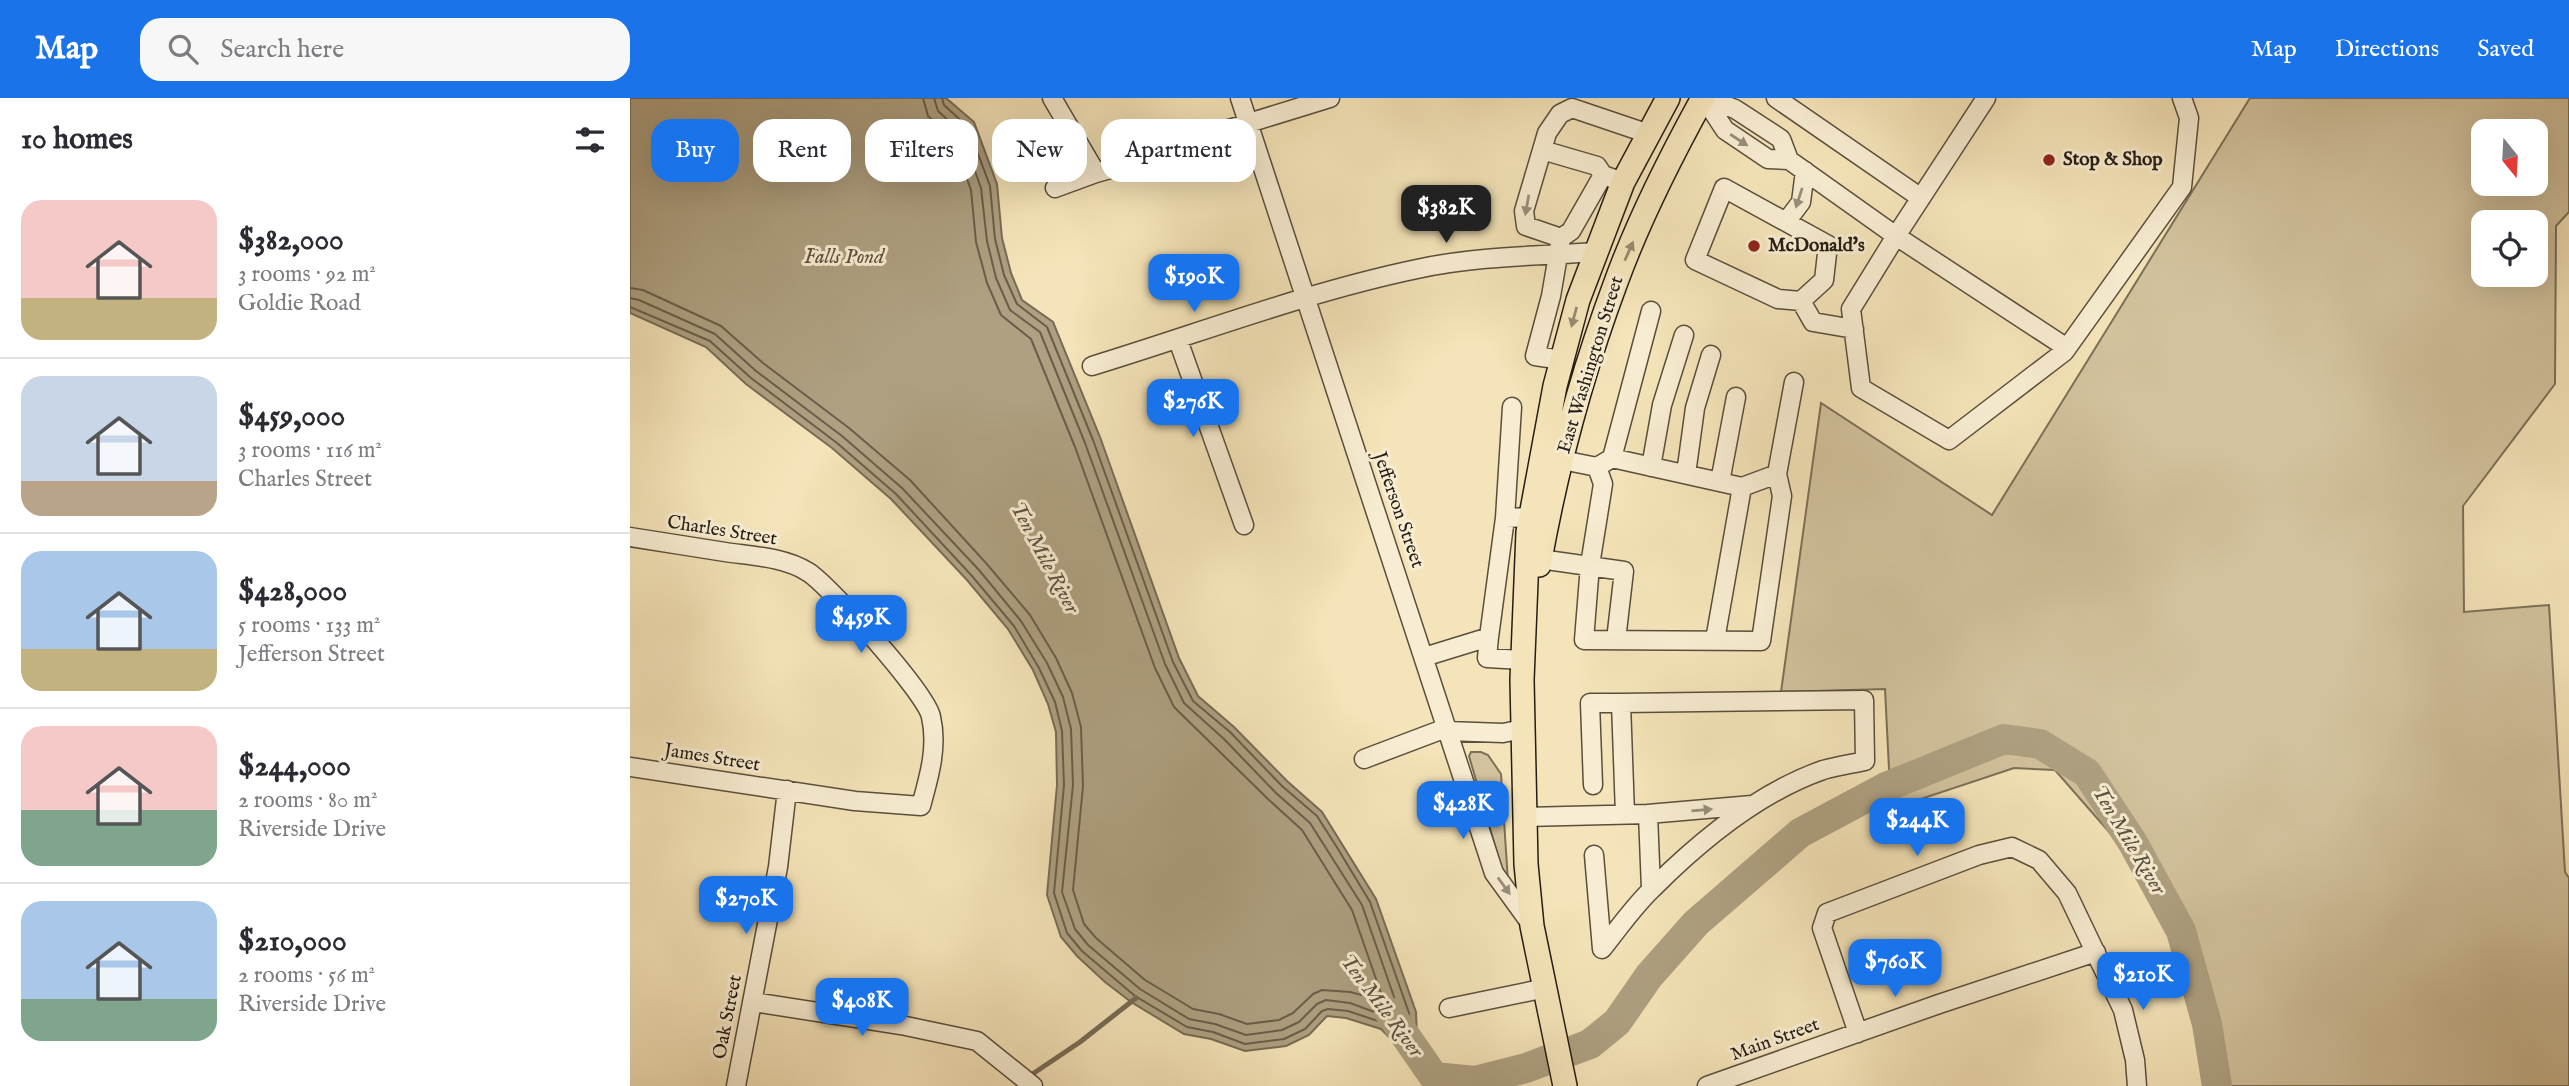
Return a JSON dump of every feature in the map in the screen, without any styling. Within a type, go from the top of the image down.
[{"type":"main road","name":"East Washington Street","points":[[1564,1084],[1532,926],[1526,864],[1523,654],[1528,532],[1555,386],[1578,300],[1597,252],[1613,179],[1649,134],[1668,98]]},
{"type":"main road","name":"East Washington Street","points":[[1523,654],[1548,514],[1579,397],[1616,281],[1673,154],[1704,98]]},
{"type":"street","points":[[1052,98],[1096,173]]},
{"type":"street","name":"Jefferson Street","points":[[1240,98],[1247,119]]},
{"type":"street","points":[[1256,120],[1330,98]]},
{"type":"street","points":[[1704,98],[1735,109],[1781,139],[1789,160],[1896,236],[2067,348]]},
{"type":"street","points":[[1776,98],[1921,198]]},
{"type":"street","points":[[1986,98],[1851,309],[1861,388],[1949,440],[2067,348],[2182,187],[2189,118],[2182,98]]},
{"type":"street","points":[[1560,246],[1527,226],[1524,211],[1547,133],[1560,114],[1571,103],[1649,134]]},
{"type":"street","name":"Jefferson Street","points":[[1256,146],[1494,873],[1532,926]]},
{"type":"street","points":[[1542,150],[1597,166],[1613,179],[1560,246],[1551,296],[1535,356],[1562,360]]},
{"type":"street","points":[[1786,222],[1801,202],[1805,171]]},
{"type":"street","points":[[1055,188],[1101,172]]},
{"type":"street","points":[[1724,188],[1828,245],[1824,280],[1801,301],[1778,299],[1695,260],[1724,188]]},
{"type":"street","points":[[1092,366],[1307,299],[1420,268],[1560,246],[1597,252]]},
{"type":"street","points":[[1801,301],[1813,322],[1854,329]]},
{"type":"street","points":[[1651,311],[1605,463],[1590,565],[1584,640],[1761,641],[1782,496],[1777,474],[1794,382]]},
{"type":"street","points":[[1651,467],[1662,405],[1684,335]]},
{"type":"street","points":[[1178,340],[1244,525]]},
{"type":"street","points":[[1686,474],[1695,408],[1711,355]]},
{"type":"street","points":[[1720,482],[1736,397]]},
{"type":"street","points":[[1512,407],[1505,518],[1488,658],[1523,654]]},
{"type":"street","points":[[1562,460],[1651,467],[1742,487],[1777,474]]},
{"type":"street","points":[[1715,640],[1742,487]]},
{"type":"street","points":[[1505,518],[1531,517]]},
{"type":"street","name":"Charles Street","points":[[630,537],[776,560],[808,572],[834,596],[911,681],[931,714],[933,732],[932,766],[921,806],[855,801],[787,790]]},
{"type":"street","points":[[1540,559],[1623,571],[1616,640]]},
{"type":"street","points":[[1424,657],[1489,636]]},
{"type":"street","points":[[1592,785],[1590,703],[1864,700],[1865,761],[1824,770],[1755,805],[1694,850],[1651,889],[1602,949],[1594,855]]},
{"type":"street","points":[[1621,703],[1625,814]]},
{"type":"street","points":[[1364,759],[1446,729],[1503,733],[1523,729]]},
{"type":"street","name":"James Street","points":[[630,766],[787,790]]},
{"type":"street","name":"Oak Street","points":[[736,1086],[778,867],[787,790]]},
{"type":"street","points":[[1525,817],[1648,814],[1755,805]]},
{"type":"street","points":[[1648,814],[1651,889]]},
{"type":"street","points":[[1857,1033],[1822,928],[1827,913],[1979,855],[2012,847],[2039,860],[2067,893],[2123,1010],[2135,1060],[2137,1086]]},
{"type":"street","name":"Main Street","points":[[1718,1084],[1857,1033],[2096,952]]},
{"type":"street","points":[[1449,1008],[1546,988]]},
{"type":"street","points":[[753,1002],[901,1025],[977,1041],[1033,1086]]},
{"type":"shaded area","points":[[2250,98],[2569,98],[2569,212],[2556,226],[2555,384],[2463,506],[2464,612],[2549,605],[2565,872],[2569,878],[2569,1086],[2204,1086],[2182,958],[2124,849],[2055,770],[2014,768],[1891,809],[1885,689],[1781,692],[1821,403],[1992,515]]},
{"type":"shaded area","points":[[1471,752],[1488,755],[1501,774],[1508,882],[1505,880],[1469,756]]},
{"type":"water","name":"Falls Pond","points":[[630,98],[946,98],[970,119],[865,119],[865,182],[978,182],[978,133],[992,171],[992,182],[997,184],[1002,238],[1011,273],[1022,300],[1053,322],[1100,437],[1179,658],[1198,696],[1322,812],[1376,899],[1416,1012],[1417,1037],[1413,1044],[1403,1051],[1381,1029],[1346,1018],[1327,1016],[1309,1035],[1286,1046],[1245,1051],[1211,1039],[1184,1034],[1131,1002],[1077,956],[1061,937],[1047,895],[1057,785],[1056,732],[1048,704],[1033,670],[1008,629],[967,580],[891,499],[832,448],[746,384],[706,347],[630,313]]},
{"type":"waterway","name":"Ten Mile River","points":[[1389,1012],[1434,1077],[1475,1081],[1526,1068],[1590,1044],[1617,1022],[1649,976],[1696,923],[1800,833],[1886,787],[2004,739],[2040,744],[2087,773],[2133,843],[2181,931],[2207,1024],[2217,1086]]},
{"type":"waterway","points":[[1031,1075],[1080,1042],[1136,998]]},
{"type":"place","name":"Stop & Shop","points":[[2049,160]]},
{"type":"place","name":"McDonald's","points":[[1754,246]]}]
